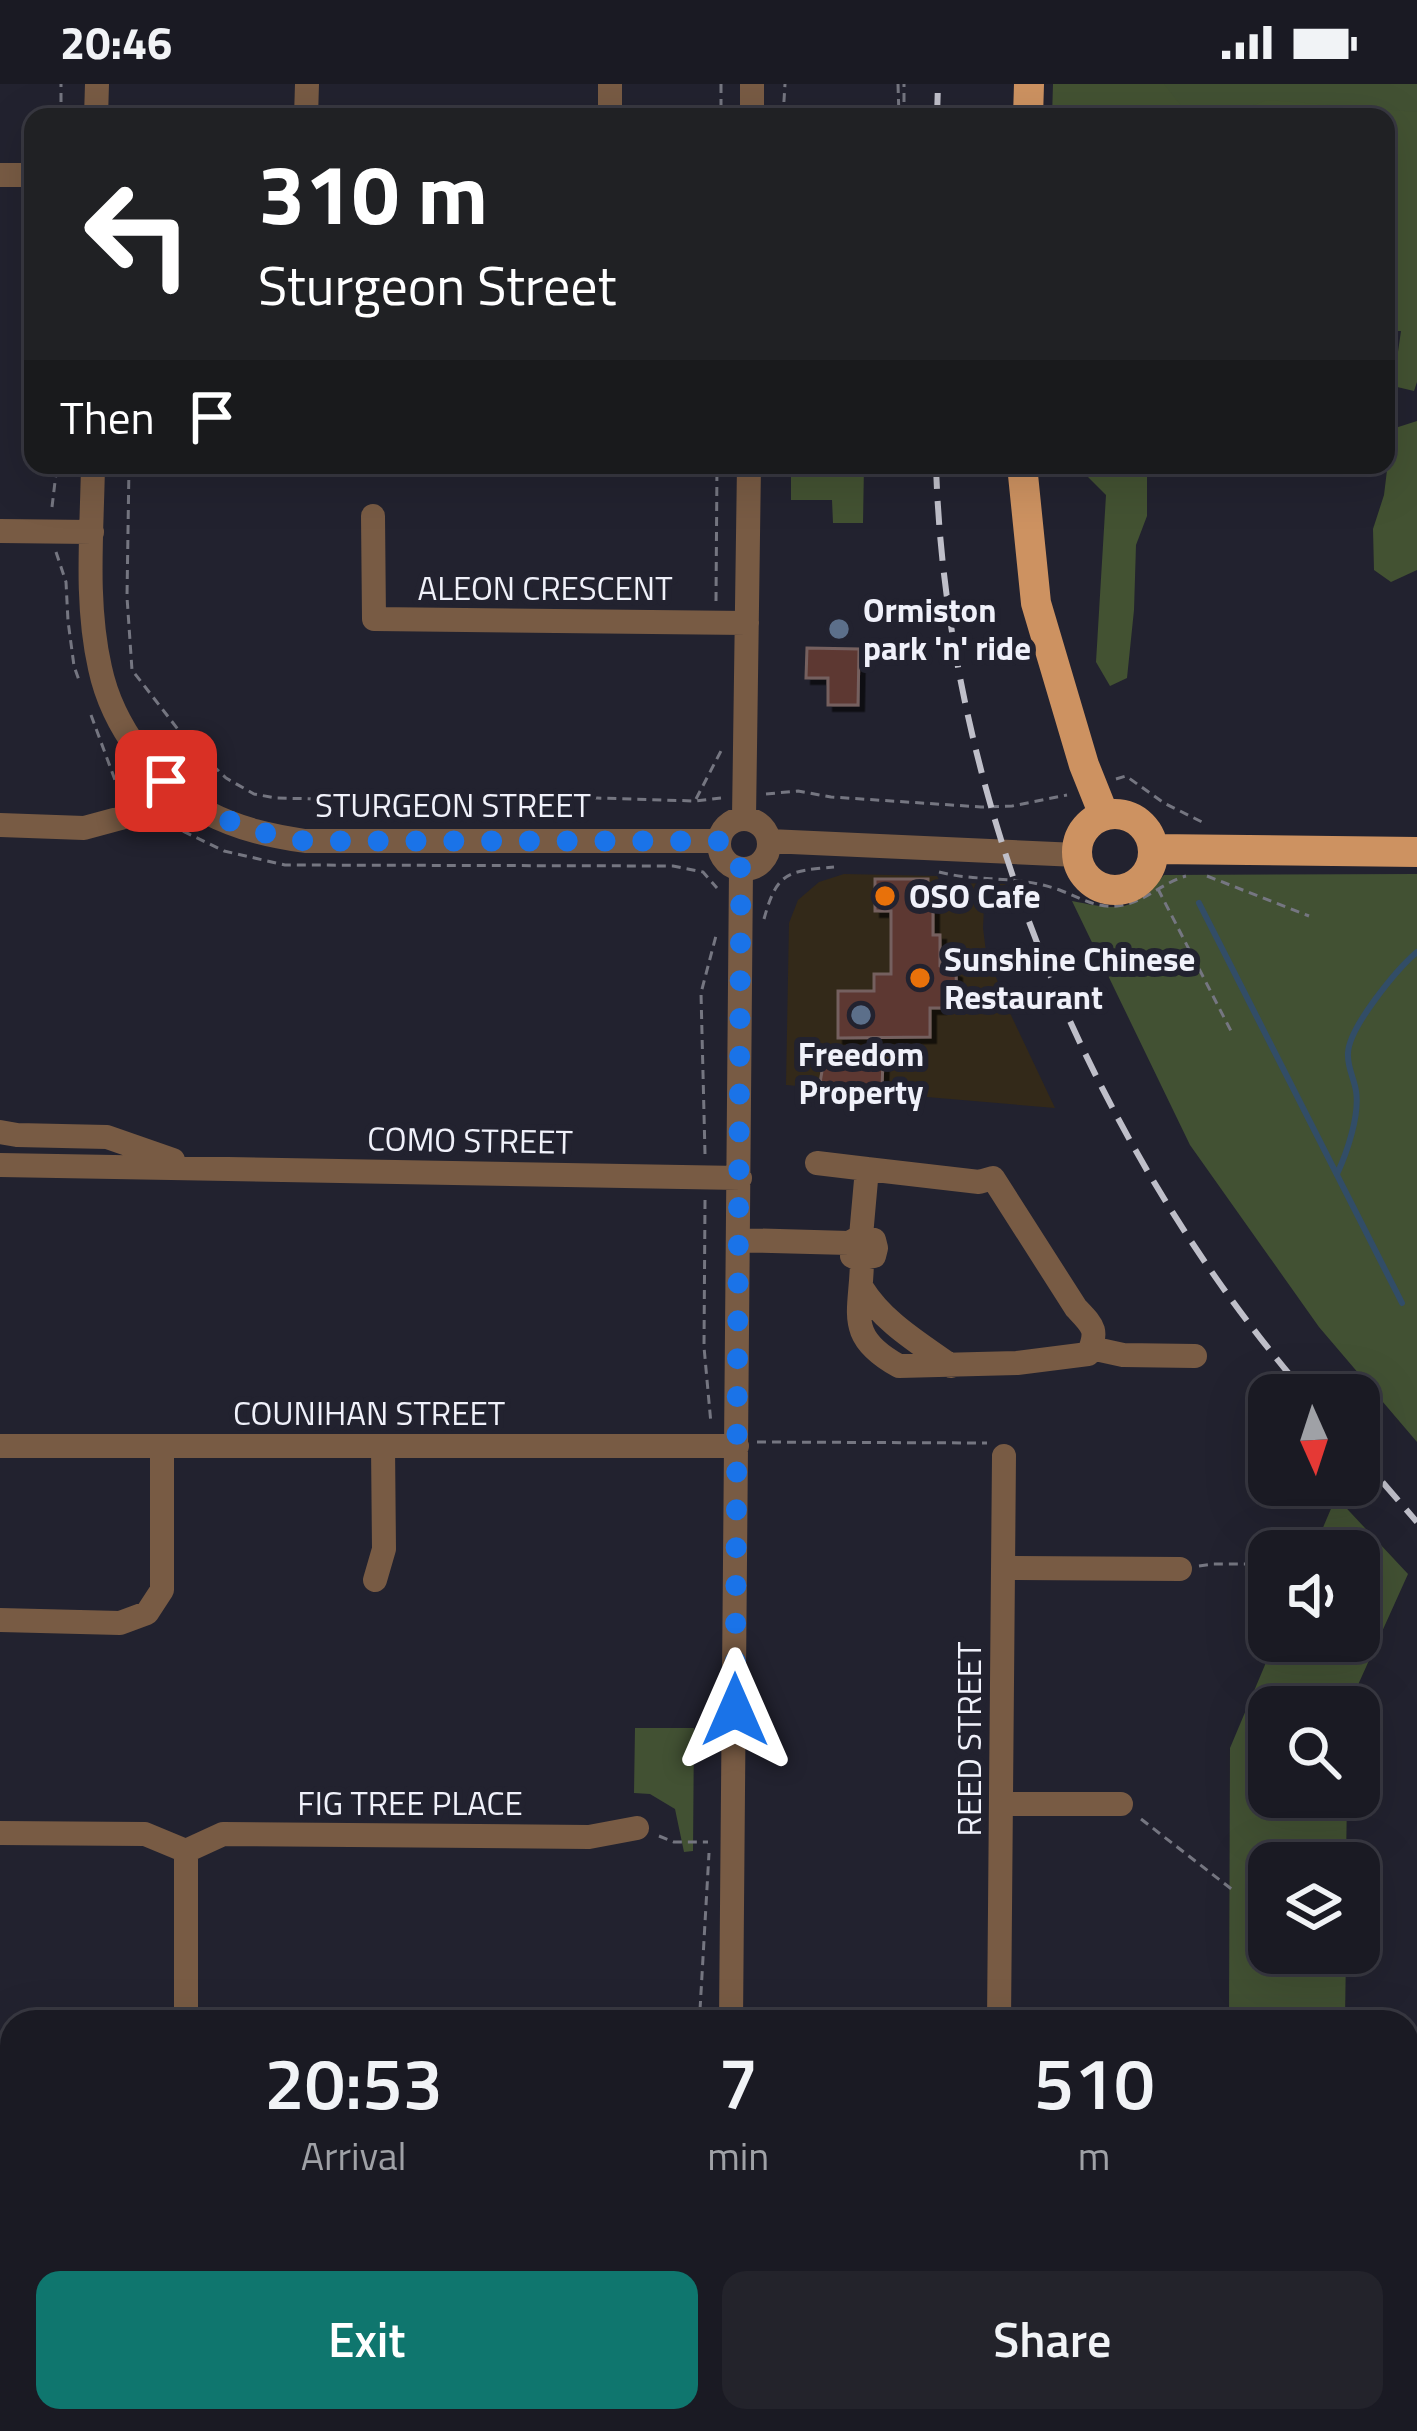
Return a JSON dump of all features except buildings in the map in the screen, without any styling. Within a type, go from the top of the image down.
[{"type":"main road","points":[[1023,474],[1036,603],[1098,801],[1077,855],[1090,881],[1108,890],[1137,884],[1150,869],[1151,838],[1137,820],[1098,801]]},
{"type":"main road","points":[[1154,850],[1417,853]]},
{"type":"street","name":"STURGEON STREET","points":[[93,474],[92,612],[100,672],[134,742],[166,781],[207,812],[265,835],[305,841],[719,841]]},
{"type":"street","points":[[744,807],[769,842],[762,862],[748,868],[724,859],[719,841],[744,807],[749,474]]},
{"type":"street","name":"ALEON CRESCENT","points":[[374,516],[374,620],[747,623]]},
{"type":"street","points":[[0,530],[92,532]]},
{"type":"street","points":[[0,826],[84,828],[121,818],[166,781]]},
{"type":"street","points":[[769,842],[1077,855]]},
{"type":"street","points":[[730,2010],[741,868]]},
{"type":"street","name":"COMO STREET","points":[[0,1132],[107,1137],[199,1168]]},
{"type":"street","points":[[817,1163],[980,1181],[993,1178],[1076,1308],[1093,1325],[1094,1341],[1088,1354],[950,1366],[899,1366],[882,1356],[861,1334],[858,1313],[862,1288],[855,1247],[867,1169]]},
{"type":"street","name":"COMO STREET","points":[[0,1165],[740,1178]]},
{"type":"street","points":[[739,1245],[855,1247]]},
{"type":"street","points":[[1039,1361],[1071,1331],[1076,1308]]},
{"type":"street","points":[[1091,1348],[1124,1355],[1196,1356]]},
{"type":"street","name":"COUNIHAN STREET","points":[[0,1446],[737,1446]]},
{"type":"street","points":[[0,1619],[119,1623],[147,1613],[162,1590],[162,1446]]},
{"type":"street","points":[[375,1580],[384,1549],[383,1446]]},
{"type":"street","name":"REED STREET","points":[[999,2010],[1004,1456]]},
{"type":"street","points":[[1003,1568],[1180,1569]]},
{"type":"street","points":[[1001,1804],[1121,1804]]},
{"type":"street","name":"FIG TREE PLACE","points":[[186,1851],[223,1834],[589,1838],[637,1828]]},
{"type":"street","points":[[0,1833],[145,1834],[186,1851],[186,2010]]},
{"type":"path","points":[[52,515],[56,474]]},
{"type":"path","points":[[129,474],[127,597],[132,670],[187,741],[226,778],[254,794],[453,802],[531,796],[744,807],[798,791],[981,807],[1063,796],[1098,801],[1126,776],[1180,812],[1219,826]]},
{"type":"path","points":[[717,622],[718,474]]},
{"type":"path","points":[[695,801],[722,750]]},
{"type":"path","points":[[764,915],[774,888],[784,877],[836,867]]},
{"type":"path","points":[[929,869],[1026,880],[1103,907],[1143,899],[1157,887],[1188,876]]},
{"type":"path","points":[[1225,874],[1205,875],[1309,916]]},
{"type":"path","points":[[1157,887],[1231,1031]]},
{"type":"path","points":[[737,1446],[763,1440],[1005,1444],[1004,1456]]},
{"type":"path","points":[[1180,1569],[1248,1564]]},
{"type":"path","points":[[1121,1804],[1234,1891]]},
{"type":"path","points":[[637,1828],[674,1842],[734,1842]]},
{"type":"shaded area","points":[[844,874],[937,876],[941,883],[1006,884],[988,897],[984,907],[986,952],[1055,1108],[786,1085],[789,923],[798,900],[819,882]]},
{"type":"green space","points":[[1053,84],[1164,84],[1183,108],[1052,108]]},
{"type":"green space","points":[[1104,84],[1417,84],[1417,225],[1395,148],[1395,108],[1104,108]]},
{"type":"green space","points":[[1267,100],[1367,108],[1246,108]]},
{"type":"green space","points":[[1395,110],[1417,112],[1414,391],[1395,386],[1401,331],[1395,331]]},
{"type":"green space","points":[[1417,421],[1417,570],[1391,582],[1374,570],[1373,529],[1387,474],[1395,474],[1395,428]]},
{"type":"green space","points":[[791,474],[864,474],[863,523],[833,523],[832,500],[791,500]]},
{"type":"green space","points":[[1085,474],[1147,474],[1147,516],[1136,545],[1127,678],[1110,686],[1096,662],[1106,495]]},
{"type":"green space","points":[[1417,874],[1417,1442],[1380,1399],[1380,1374],[1359,1374],[1319,1327],[1190,1145],[1072,901],[1123,906],[1143,897],[1164,875]]},
{"type":"green space","points":[[1332,1506],[1344,1506],[1367,1530],[1322,1530]]},
{"type":"green space","points":[[1380,1544],[1408,1574],[1380,1636]]},
{"type":"green space","points":[[1266,1662],[1368,1662],[1357,1686],[1256,1686]]},
{"type":"green space","points":[[1248,1705],[1248,1818],[1347,1818],[1346,1842],[1248,1842],[1248,1974],[1346,1974],[1345,2010],[1229,2010],[1230,1748]]},
{"type":"green space","points":[[635,1728],[694,1728],[693,1851],[684,1852],[675,1809],[650,1794],[634,1793]]},
{"type":"waterway","points":[[1199,903],[1402,1303]]},
{"type":"waterway","points":[[1337,1174],[1356,1111],[1350,1042],[1375,999],[1417,952]]},
{"type":"railway","points":[[937,108],[938,84]]},
{"type":"railway","points":[[937,474],[946,590],[968,715],[1001,839],[1044,961],[1097,1078],[1159,1191],[1229,1297],[1290,1374]]},
{"type":"railway","points":[[1380,1479],[1417,1522]]},
{"type":"place","name":"Ormiston park 'n' ride","points":[[839,629]]},
{"type":"place","name":"OSO Cafe","points":[[885,896]]},
{"type":"place","name":"Sunshine Chinese Restaurant","points":[[920,978]]},
{"type":"place","name":"Freedom Property","points":[[861,1015]]},
{"type":"route","points":[[166,781],[207,812],[265,835],[341,843],[719,841],[724,859],[741,868],[735,1710]]}]
